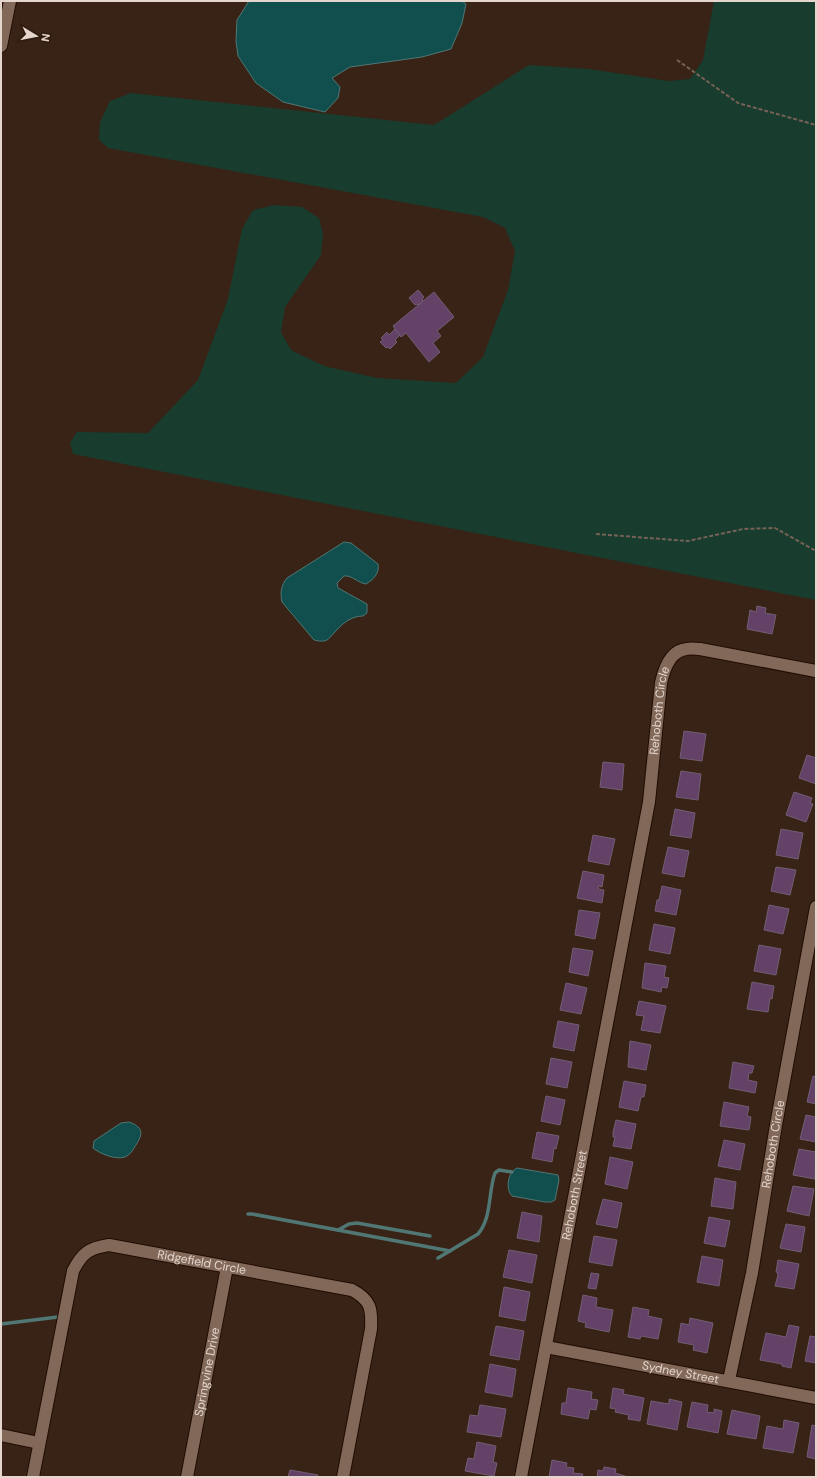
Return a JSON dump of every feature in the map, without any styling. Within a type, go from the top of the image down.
[{"type":"street","points":[[1,46],[10,1]]},
{"type":"street","name":"Rehoboth Circle","points":[[628,913],[650,794],[661,683],[664,668],[673,654],[686,648],[700,649],[816,671]]},
{"type":"street","name":"Rehoboth Circle","points":[[729,1380],[752,1273],[776,1125],[816,907]]},
{"type":"street","name":"Rehoboth Street","points":[[521,1477],[628,913]]},
{"type":"street","name":"Ridgefield Circle","points":[[33,1477],[73,1271],[79,1260],[87,1252],[98,1247],[109,1245],[352,1290],[362,1295],[369,1304],[372,1315],[371,1329],[343,1477]]},
{"type":"street","name":"Springvine Drive","points":[[187,1477],[226,1267]]},
{"type":"street","name":"Sydney Street","points":[[546,1347],[729,1380],[816,1398]]},
{"type":"street","points":[[1,1435],[39,1443]]},
{"type":"path","points":[[677,60],[738,103],[816,125]]},
{"type":"path","points":[[596,534],[688,541],[743,529],[774,528],[816,551]]},
{"type":"green space","points":[[714,1],[816,1],[816,600],[73,454],[70,443],[77,432],[148,433],[198,380],[228,299],[242,229],[253,210],[274,205],[302,207],[319,218],[323,234],[321,255],[285,307],[281,332],[291,350],[324,366],[377,378],[456,383],[483,357],[508,290],[515,251],[505,228],[483,217],[108,148],[99,140],[100,122],[110,101],[131,93],[434,125],[529,65],[589,69],[669,81],[690,79],[703,60]]},
{"type":"water","points":[[249,1],[462,1],[466,4],[462,23],[451,49],[422,57],[350,67],[332,78],[340,87],[338,98],[325,112],[283,102],[256,83],[238,56],[236,41],[237,20]]},
{"type":"water","points":[[344,542],[351,543],[378,564],[378,570],[375,576],[366,584],[347,576],[344,576],[337,583],[338,588],[367,604],[367,613],[346,622],[327,640],[314,640],[282,602],[282,586],[287,578]]},
{"type":"water","points":[[129,1122],[138,1127],[141,1133],[137,1144],[128,1155],[117,1158],[104,1154],[93,1148],[94,1141],[121,1123]]},
{"type":"water","points":[[517,1168],[558,1175],[559,1180],[555,1200],[545,1202],[512,1196],[508,1181],[511,1173]]},
{"type":"building","points":[[418,290],[424,297],[422,299],[424,301],[418,305],[415,305],[409,298]]},
{"type":"building","points":[[434,292],[454,317],[437,331],[441,336],[433,343],[440,352],[429,362],[406,333],[401,337],[393,326]]},
{"type":"building","points":[[395,329],[400,335],[395,340],[397,342],[390,349],[388,347],[386,348],[380,342],[383,340],[381,338],[387,332],[389,335]]},
{"type":"building","points":[[757,606],[766,608],[765,613],[776,615],[772,634],[747,629],[750,610],[756,612]]},
{"type":"building","points":[[684,731],[706,734],[702,761],[680,758]]},
{"type":"building","points":[[807,755],[816,758],[816,784],[799,778]]},
{"type":"building","points":[[603,762],[624,764],[622,790],[600,787]]},
{"type":"building","points":[[681,771],[701,774],[698,800],[676,797]]},
{"type":"building","points":[[794,792],[812,798],[810,803],[813,804],[806,822],[786,815]]},
{"type":"building","points":[[675,809],[695,813],[691,838],[670,835]]},
{"type":"building","points":[[781,829],[803,833],[798,859],[776,855]]},
{"type":"building","points":[[593,835],[615,839],[609,865],[588,861]]},
{"type":"building","points":[[668,847],[689,851],[684,877],[662,873]]},
{"type":"building","points":[[776,867],[796,870],[790,895],[771,891]]},
{"type":"building","points":[[583,871],[604,875],[602,887],[599,886],[598,889],[604,890],[602,903],[577,898]]},
{"type":"building","points":[[662,886],[681,890],[676,915],[655,911]]},
{"type":"building","points":[[769,905],[789,909],[783,934],[764,930]]},
{"type":"building","points":[[579,910],[600,913],[595,939],[575,935]]},
{"type":"building","points":[[654,924],[675,928],[670,954],[649,950]]},
{"type":"building","points":[[759,945],[781,949],[776,975],[754,971]]},
{"type":"building","points":[[573,948],[593,951],[588,976],[569,972]]},
{"type":"building","points":[[645,963],[666,966],[664,977],[669,978],[667,988],[662,987],[661,992],[642,988]]},
{"type":"building","points":[[752,982],[774,986],[768,1012],[747,1009]]},
{"type":"building","points":[[566,983],[587,988],[581,1014],[560,1010]]},
{"type":"building","points":[[639,1001],[666,1006],[660,1033],[641,1030],[644,1016],[636,1015]]},
{"type":"building","points":[[558,1021],[579,1025],[574,1051],[553,1047]]},
{"type":"building","points":[[630,1041],[651,1045],[646,1070],[628,1067]]},
{"type":"building","points":[[551,1058],[572,1062],[567,1088],[546,1084]]},
{"type":"building","points":[[733,1062],[754,1066],[752,1073],[749,1073],[748,1080],[757,1082],[755,1093],[729,1088]]},
{"type":"building","points":[[813,1076],[816,1077],[816,1104],[807,1102]]},
{"type":"building","points":[[624,1081],[646,1085],[644,1097],[641,1097],[638,1111],[619,1107]]},
{"type":"building","points":[[546,1096],[565,1100],[560,1125],[541,1121]]},
{"type":"building","points":[[724,1102],[749,1107],[747,1116],[751,1117],[749,1130],[720,1126]]},
{"type":"building","points":[[806,1115],[816,1117],[816,1142],[800,1139]]},
{"type":"building","points":[[616,1120],[636,1124],[631,1149],[613,1146],[615,1137],[613,1137],[613,1132]]},
{"type":"building","points":[[537,1132],[559,1136],[556,1149],[554,1148],[552,1162],[532,1158]]},
{"type":"building","points":[[724,1140],[745,1144],[740,1170],[718,1166]]},
{"type":"building","points":[[799,1149],[816,1152],[815,1179],[793,1175]]},
{"type":"building","points":[[610,1157],[633,1162],[627,1189],[605,1184]]},
{"type":"building","points":[[715,1178],[736,1182],[733,1209],[711,1206]]},
{"type":"building","points":[[793,1186],[814,1189],[809,1216],[787,1211]]},
{"type":"building","points":[[603,1199],[622,1203],[617,1228],[596,1224]]},
{"type":"building","points":[[522,1212],[542,1216],[539,1242],[517,1238]]},
{"type":"building","points":[[709,1217],[730,1221],[725,1247],[704,1243]]},
{"type":"building","points":[[786,1224],[805,1227],[801,1252],[780,1248]]},
{"type":"building","points":[[594,1236],[617,1240],[612,1266],[589,1262]]},
{"type":"building","points":[[509,1250],[537,1255],[532,1283],[503,1277]]},
{"type":"building","points":[[702,1256],[723,1260],[719,1286],[697,1282]]},
{"type":"building","points":[[778,1260],[799,1264],[794,1289],[775,1286],[778,1275],[776,1272]]},
{"type":"building","points":[[591,1273],[599,1274],[596,1289],[588,1288]]},
{"type":"building","points":[[504,1287],[530,1292],[525,1321],[499,1316]]},
{"type":"building","points":[[583,1295],[597,1298],[596,1307],[613,1310],[609,1332],[585,1327],[586,1323],[578,1321]]},
{"type":"building","points":[[633,1307],[649,1310],[648,1316],[662,1319],[658,1339],[641,1336],[640,1339],[628,1337]]},
{"type":"building","points":[[690,1318],[713,1323],[707,1353],[693,1350],[694,1345],[678,1342],[681,1323],[689,1325]]},
{"type":"building","points":[[789,1325],[799,1327],[791,1368],[782,1366],[782,1364],[760,1360],[766,1333],[786,1337]]},
{"type":"building","points":[[496,1326],[524,1331],[519,1360],[490,1355]]},
{"type":"building","points":[[810,1336],[816,1337],[816,1363],[805,1361]]},
{"type":"building","points":[[490,1364],[516,1369],[512,1397],[485,1392]]},
{"type":"building","points":[[568,1388],[592,1392],[591,1399],[598,1400],[596,1410],[590,1409],[588,1419],[561,1414],[562,1403],[566,1403]]},
{"type":"building","points":[[613,1388],[624,1390],[623,1394],[644,1398],[640,1421],[628,1419],[629,1415],[615,1412],[616,1409],[610,1408]]},
{"type":"building","points":[[669,1399],[682,1402],[677,1430],[647,1424],[651,1401],[669,1404]]},
{"type":"building","points":[[692,1402],[708,1405],[707,1412],[714,1413],[714,1409],[722,1411],[718,1433],[687,1427]]},
{"type":"building","points":[[480,1405],[506,1409],[501,1437],[467,1432],[470,1415],[478,1416]]},
{"type":"building","points":[[732,1410],[760,1416],[756,1439],[727,1434]]},
{"type":"building","points":[[784,1420],[799,1423],[793,1453],[763,1448],[767,1426],[783,1429]]},
{"type":"building","points":[[812,1425],[816,1426],[816,1459],[807,1457]]},
{"type":"building","points":[[477,1442],[496,1446],[493,1462],[497,1463],[494,1476],[465,1471],[468,1458],[474,1459]]},
{"type":"building","points":[[552,1460],[567,1463],[566,1467],[574,1468],[573,1473],[583,1474],[582,1477],[549,1477]]},
{"type":"building","points":[[604,1467],[616,1469],[615,1473],[628,1477],[597,1477],[598,1470],[603,1471]]},
{"type":"building","points":[[290,1470],[318,1475],[317,1477],[288,1477]]},
{"type":"waterway","points":[[438,1258],[478,1234],[486,1220],[488,1213],[495,1173],[499,1170],[512,1172]]},
{"type":"waterway","points":[[248,1214],[450,1251]]},
{"type":"waterway","points":[[338,1230],[349,1224],[357,1223],[430,1236]]},
{"type":"waterway","points":[[1,1324],[58,1317]]}]
